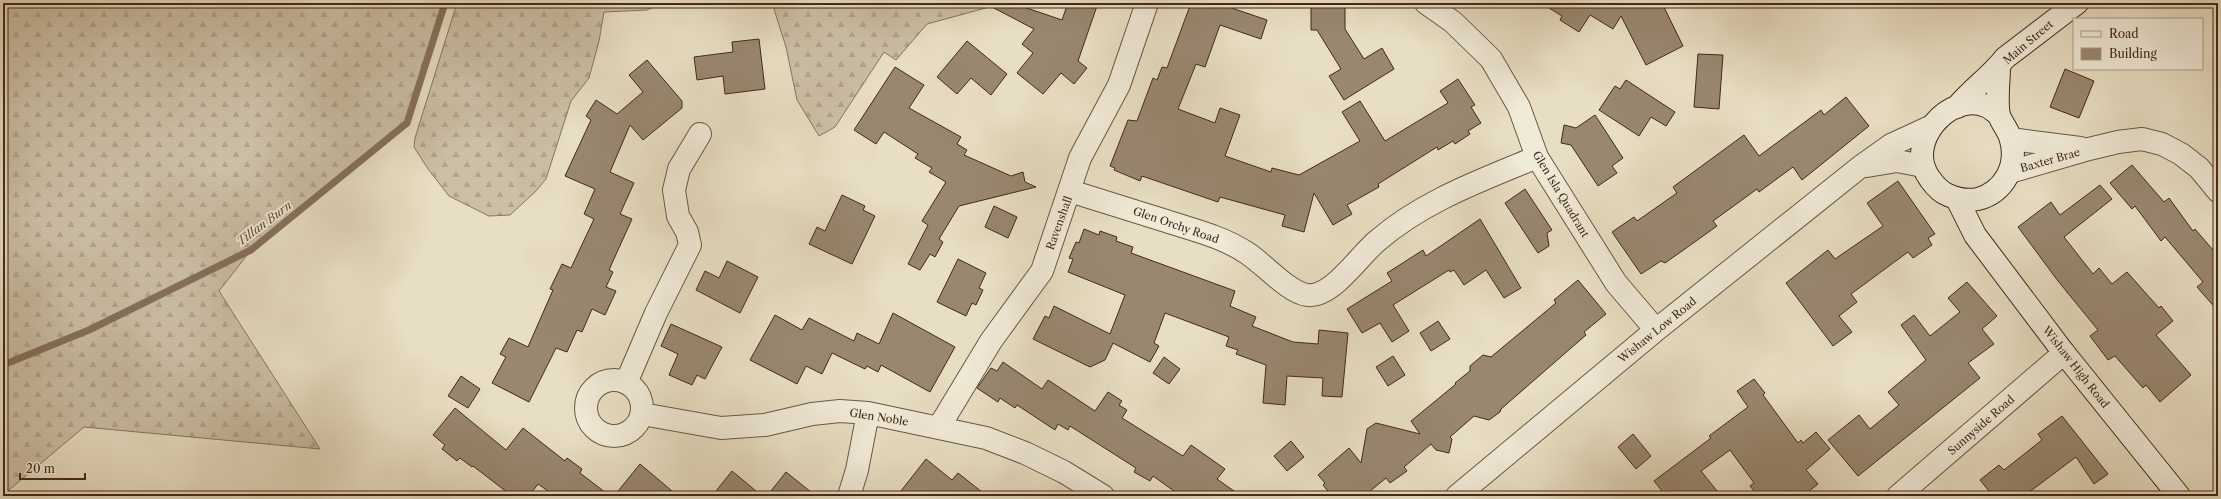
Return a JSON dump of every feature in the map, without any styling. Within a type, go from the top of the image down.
[{"type":"street","name":"Ravenshall","points":[[939,427],[991,341],[1042,271],[1080,158],[1118,85],[1147,3]]},
{"type":"street","name":"Glen Isla Quadrant","points":[[1426,3],[1453,22],[1491,59],[1519,107],[1537,157],[1616,283],[1656,330]]},
{"type":"street","name":"Main Street","points":[[1957,107],[1970,91],[1999,67],[2005,58],[2077,3]]},
{"type":"street","name":"Main Street","points":[[1991,194],[2002,185],[2010,172],[2014,154],[2011,139],[1999,115],[1999,67]]},
{"type":"street","name":"Main Street","points":[[1923,166],[1923,142],[1930,127],[1942,115],[1957,107],[1971,104],[1986,106],[1999,115]]},
{"type":"street","name":"Wishaw Low Road","points":[[1457,496],[1656,330],[1860,167],[1892,145],[1930,127]]},
{"type":"street","points":[[626,382],[656,313],[690,245],[687,232],[678,216],[674,190],[679,169],[700,134]]},
{"type":"street","name":"Baxter Brae","points":[[2011,139],[2089,149]]},
{"type":"street","name":"Baxter Brae","points":[[2010,172],[2089,149],[2118,142],[2142,139],[2162,144],[2181,154],[2199,168],[2218,191]]},
{"type":"street","name":"Glen Orchy Road","points":[[1070,191],[1211,235],[1247,253],[1293,289],[1306,295],[1319,294],[1329,289],[1376,242],[1406,218],[1432,202],[1537,157]]},
{"type":"street","name":"Wishaw Low Road","points":[[1860,167],[1897,161],[1923,166]]},
{"type":"street","points":[[1923,166],[1926,174],[1936,187],[1943,193],[1958,199],[1976,199],[1991,194]]},
{"type":"street","points":[[1975,235],[1991,194]]},
{"type":"street","name":"Wishaw High Road","points":[[1958,199],[1975,235],[2064,353],[2179,496]]},
{"type":"street","name":"Sunnyside Road","points":[[1898,496],[2064,353]]},
{"type":"street","points":[[608,381],[626,382],[634,388],[640,396],[642,414],[632,430],[624,434],[615,436],[598,431],[588,416],[588,398],[592,391],[608,381]]},
{"type":"street","name":"Glen Noble","points":[[642,414],[721,428],[765,425],[812,414],[840,411],[868,413],[986,438],[1025,453],[1064,472],[1103,496]]},
{"type":"street","points":[[849,496],[857,470],[868,413]]},
{"type":"green space","points":[[3,3],[445,3],[407,123],[251,250],[219,291],[320,449],[84,427],[3,495]]},
{"type":"green space","points":[[457,3],[663,3],[647,10],[604,12],[599,41],[589,78],[571,101],[546,179],[535,192],[510,215],[489,216],[449,196],[428,169],[414,147],[415,138]]},
{"type":"green space","points":[[772,3],[1004,3],[927,24],[896,60],[884,52],[835,127],[819,136],[797,100],[786,47]]},
{"type":"building","points":[[993,3],[1012,3],[1062,20],[1068,3],[1098,3],[1078,61],[1087,68],[1074,84],[1061,73],[1043,94],[1017,73],[1033,53],[1022,44],[1034,29],[992,7]]},
{"type":"building","points":[[1191,3],[1217,3],[1267,20],[1261,39],[1220,25],[1205,67],[1196,64],[1178,109],[1215,123],[1220,108],[1240,115],[1225,156],[1271,172],[1272,168],[1299,175],[1360,141],[1342,112],[1360,101],[1385,141],[1448,103],[1440,91],[1458,79],[1475,105],[1471,107],[1481,123],[1468,131],[1470,134],[1455,144],[1453,141],[1438,150],[1437,147],[1378,184],[1379,187],[1347,205],[1352,214],[1333,225],[1314,193],[1304,232],[1282,226],[1285,215],[1220,197],[1218,202],[1142,176],[1140,181],[1114,170],[1115,168],[1110,166],[1128,120],[1137,121],[1153,78],[1157,80],[1162,67],[1167,68]]},
{"type":"building","points":[[1311,3],[1345,3],[1345,29],[1364,59],[1382,48],[1394,69],[1344,100],[1329,76],[1341,69],[1317,30],[1311,30]]},
{"type":"building","points":[[1541,3],[1662,3],[1683,46],[1646,65],[1621,16],[1613,29],[1590,15],[1579,32],[1560,20],[1562,16]]},
{"type":"building","points":[[759,39],[765,89],[725,94],[723,76],[697,80],[694,57],[733,52],[732,42]]},
{"type":"building","points":[[967,41],[1007,74],[991,95],[971,78],[957,94],[937,77]]},
{"type":"building","points":[[1698,54],[1723,55],[1719,109],[1694,107]]},
{"type":"building","points":[[647,60],[682,101],[682,108],[643,140],[630,125],[610,172],[634,183],[620,214],[632,219],[609,270],[613,272],[606,287],[616,291],[605,315],[592,309],[582,332],[577,330],[567,352],[556,348],[529,402],[492,383],[506,357],[500,354],[509,338],[528,347],[553,290],[550,289],[562,264],[571,268],[594,219],[584,214],[595,189],[565,176],[591,120],[586,116],[596,100],[617,114],[643,92],[629,75]]},
{"type":"building","points":[[895,67],[924,85],[909,108],[961,137],[957,144],[967,150],[964,155],[1011,176],[1023,172],[1025,182],[1036,187],[959,206],[939,239],[943,242],[935,257],[930,254],[920,270],[908,264],[928,225],[922,221],[946,182],[929,172],[932,168],[915,158],[918,154],[884,132],[876,144],[854,130]]},
{"type":"building","points":[[2065,69],[2094,81],[2079,118],[2050,107]]},
{"type":"building","points":[[1626,80],[1675,112],[1666,126],[1651,117],[1639,136],[1599,110],[1615,86],[1620,89]]},
{"type":"building","points":[[1846,97],[1869,126],[1802,180],[1793,167],[1759,192],[1757,189],[1713,221],[1717,226],[1665,263],[1661,261],[1641,274],[1612,232],[1634,217],[1637,221],[1677,193],[1673,187],[1744,135],[1759,156],[1821,110],[1824,115]]},
{"type":"building","points":[[1595,115],[1623,158],[1612,166],[1617,173],[1598,186],[1571,145],[1561,143],[1564,125],[1576,128]]},
{"type":"building","points":[[2132,165],[2164,202],[2169,198],[2193,231],[2195,229],[2218,256],[2218,311],[2197,287],[2203,282],[2165,237],[2161,241],[2135,206],[2132,209],[2110,183]]},
{"type":"building","points":[[1898,181],[1935,234],[1928,238],[1932,245],[1913,258],[1908,252],[1851,294],[1857,302],[1839,316],[1852,332],[1833,346],[1786,283],[1828,250],[1835,259],[1883,226],[1867,203]]},
{"type":"building","points":[[2100,185],[2112,199],[2064,237],[2093,274],[2099,268],[2112,284],[2127,272],[2159,308],[2161,306],[2173,321],[2156,335],[2191,375],[2160,402],[2146,385],[2143,388],[2115,356],[2108,360],[2090,336],[2098,330],[2058,281],[2018,227],[2051,202],[2060,215]]},
{"type":"building","points":[[1525,189],[1552,230],[1547,233],[1549,246],[1538,253],[1505,203]]},
{"type":"building","points":[[842,195],[865,206],[863,210],[875,216],[852,264],[809,244],[817,227],[825,231]]},
{"type":"building","points":[[994,206],[1017,217],[1008,238],[985,227]]},
{"type":"building","points":[[1480,219],[1521,288],[1504,298],[1486,270],[1464,285],[1454,270],[1450,272],[1449,270],[1393,305],[1409,331],[1392,342],[1380,323],[1362,333],[1347,309],[1392,281],[1387,273],[1423,250],[1426,256]]},
{"type":"building","points":[[1084,229],[1099,235],[1100,231],[1117,237],[1116,241],[1133,247],[1131,253],[1235,291],[1230,306],[1256,317],[1252,326],[1293,342],[1318,344],[1319,330],[1348,333],[1342,397],[1322,396],[1323,378],[1287,376],[1285,405],[1263,403],[1266,365],[1236,354],[1238,350],[1226,346],[1229,337],[1165,313],[1154,343],[1159,346],[1150,362],[1113,343],[1105,360],[1090,367],[1033,339],[1045,316],[1049,318],[1054,306],[1110,334],[1125,295],[1068,272],[1073,259],[1069,258],[1076,242],[1079,243]]},
{"type":"building","points":[[958,259],[986,273],[979,288],[983,290],[976,305],[972,303],[966,316],[937,302]]},
{"type":"building","points":[[727,261],[758,277],[740,313],[696,290],[705,271],[719,278]]},
{"type":"building","points":[[1578,280],[1606,314],[1584,332],[1586,335],[1501,409],[1500,412],[1489,420],[1474,416],[1450,437],[1452,439],[1449,453],[1436,450],[1431,444],[1404,467],[1407,471],[1390,483],[1386,478],[1364,496],[1332,496],[1323,485],[1325,483],[1318,475],[1349,448],[1361,463],[1367,429],[1376,423],[1420,434],[1411,421],[1456,384],[1455,383],[1470,371],[1470,366],[1483,355],[1491,357],[1556,303],[1554,300]]},
{"type":"building","points":[[1967,282],[1997,316],[1982,329],[1994,344],[1968,363],[1980,378],[1858,476],[1828,440],[1859,415],[1870,429],[1899,405],[1888,392],[1926,360],[1901,325],[1914,315],[1930,336],[1960,312],[1948,298]]},
{"type":"building","points":[[893,313],[955,347],[930,392],[881,365],[878,372],[867,366],[865,369],[832,353],[822,374],[806,366],[797,384],[750,360],[775,315],[802,330],[809,318],[854,341],[857,333],[879,344]]},
{"type":"building","points":[[1438,321],[1450,339],[1431,351],[1420,333]]},
{"type":"building","points":[[671,324],[722,347],[705,379],[697,375],[692,385],[669,375],[678,354],[661,346]]},
{"type":"building","points":[[1393,356],[1405,375],[1388,386],[1376,367]]},
{"type":"building","points":[[1164,357],[1180,369],[1169,384],[1153,373]]},
{"type":"building","points":[[1003,362],[1042,389],[1048,380],[1095,411],[1108,392],[1122,401],[1119,405],[1127,410],[1122,418],[1183,456],[1191,445],[1225,469],[1217,479],[1241,496],[1181,496],[1153,476],[1150,481],[1134,472],[1136,468],[1070,426],[1068,430],[1058,424],[1055,430],[1017,405],[1015,408],[1000,398],[998,402],[977,388],[991,368],[997,371]]},
{"type":"building","points":[[461,376],[480,389],[468,408],[448,396]]},
{"type":"building","points":[[1754,379],[1765,393],[1763,395],[1798,443],[1801,440],[1803,443],[1816,432],[1830,449],[1806,470],[1818,484],[1803,496],[1758,496],[1750,486],[1754,483],[1730,450],[1701,471],[1721,496],[1666,496],[1654,481],[1711,438],[1709,436],[1748,407],[1737,391]]},
{"type":"building","points":[[455,408],[506,450],[523,428],[565,461],[567,458],[582,469],[580,473],[610,496],[555,496],[538,484],[529,496],[512,496],[473,466],[472,467],[460,458],[457,461],[442,449],[445,445],[433,435]]},
{"type":"building","points":[[2062,416],[2108,474],[2094,484],[2076,457],[2024,496],[1993,496],[1980,480],[1999,465],[2004,470],[2042,440],[2038,434]]},
{"type":"building","points":[[1633,434],[1651,456],[1636,469],[1618,447]]},
{"type":"building","points":[[1291,441],[1304,457],[1287,471],[1274,456]]},
{"type":"building","points":[[926,459],[952,480],[958,473],[987,496],[897,496]]},
{"type":"building","points":[[640,464],[678,496],[614,496]]},
{"type":"building","points":[[732,471],[762,496],[712,496]]},
{"type":"building","points":[[786,472],[816,496],[767,496]]},
{"type":"waterway","name":"Tillan Burn","points":[[3,365],[89,330],[251,250],[407,123],[445,3]]}]
